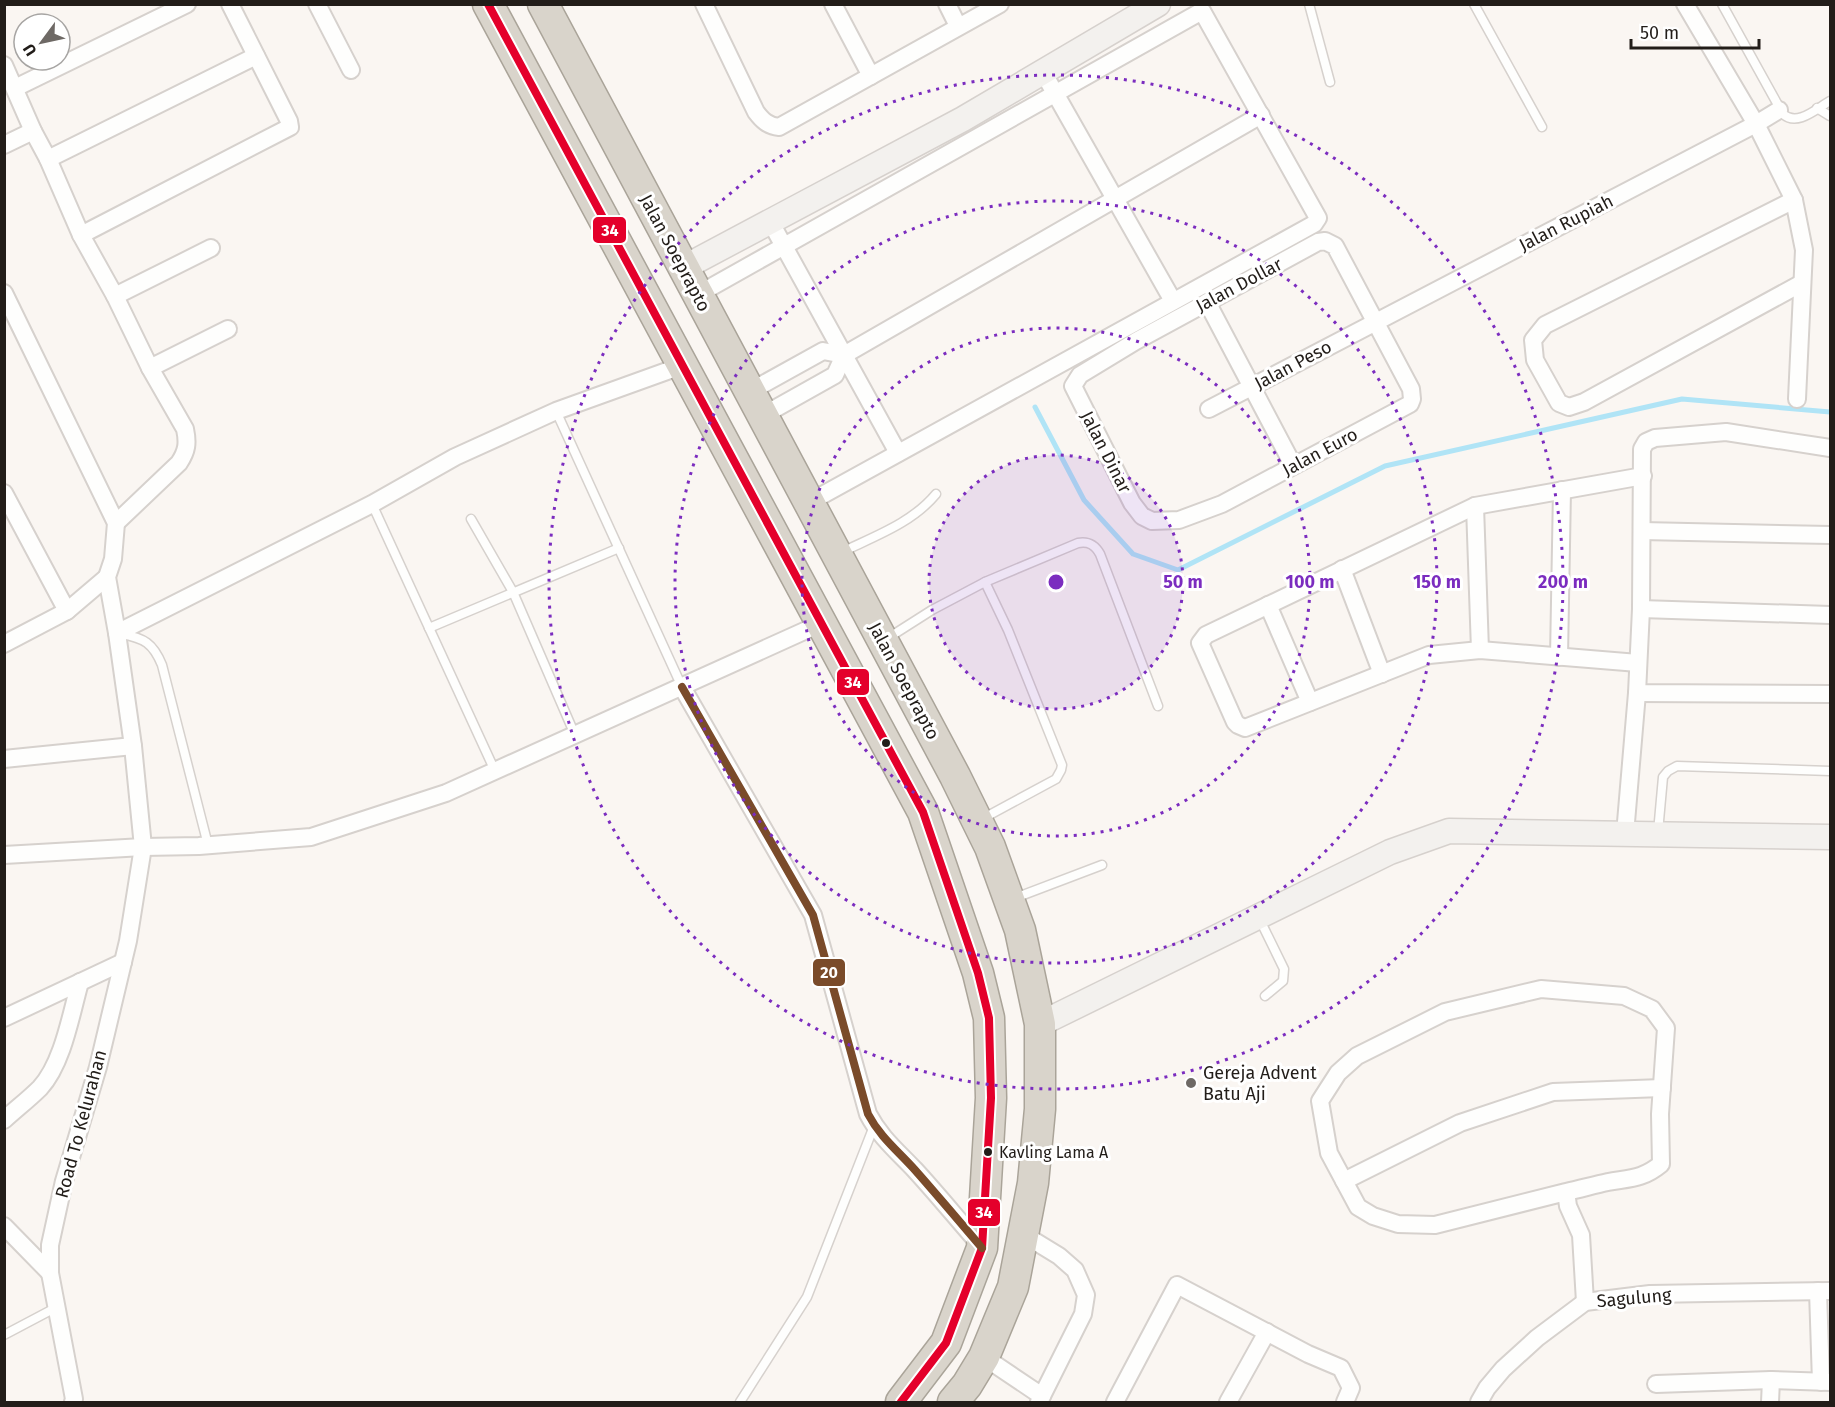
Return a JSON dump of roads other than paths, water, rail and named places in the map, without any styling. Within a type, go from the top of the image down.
[{"type":"highway","points":[[488,4],[923,812],[978,973],[989,1018],[991,1098],[982,1248],[946,1342],[901,1402]]},
{"type":"highway","name":"Jalan Soeprapto","points":[[543,4],[955,776],[990,848],[1020,930],[1040,1024],[1040,1109],[1032,1183],[1014,1287],[984,1357],[968,1385],[953,1402]]},
{"type":"street","points":[[15,88],[187,4]]},
{"type":"street","points":[[81,235],[290,127],[230,4]]},
{"type":"street","points":[[317,4],[351,70]]},
{"type":"street","points":[[704,4],[756,112],[760,118],[772,126],[779,127],[1000,4]]},
{"type":"street","points":[[833,4],[871,76]]},
{"type":"street","points":[[947,4],[958,26]]},
{"type":"street","points":[[683,268],[963,119],[1158,4]]},
{"type":"street","points":[[1685,4],[1756,124],[1794,200],[1804,250],[1797,399]]},
{"type":"street","points":[[697,295],[1202,11],[1318,218],[1314,224],[808,503]]},
{"type":"street","points":[[48,159],[256,56]]},
{"type":"street","points":[[4,65],[81,235],[115,296],[150,368],[185,429],[188,439],[186,452],[179,463],[116,523]]},
{"type":"street","points":[[1043,72],[1173,302]]},
{"type":"street","name":"Jalan Rupiah","points":[[1376,321],[1779,110]]},
{"type":"street","points":[[756,404],[836,375],[844,356],[1261,115]]},
{"type":"street","points":[[4,145],[33,131]]},
{"type":"street","points":[[1794,200],[1545,325],[1533,340],[1535,360],[1559,403],[1569,406],[1584,402],[1802,283]]},
{"type":"street","points":[[770,221],[898,453]]},
{"type":"street","name":"Jalan Dollar","points":[[1073,386],[1080,375],[1136,341],[1325,241],[1335,246],[1376,321]]},
{"type":"street","points":[[115,296],[212,248]]},
{"type":"street","points":[[4,293],[116,523],[113,559],[107,577],[67,611],[4,644]]},
{"type":"street","points":[[1207,303],[1293,465]]},
{"type":"street","name":"Jalan Peso","points":[[1209,409],[1376,321]]},
{"type":"street","name":"Jalan Euro","points":[[1142,516],[1152,521],[1179,520],[1222,504],[1410,404],[1411,389],[1376,321]]},
{"type":"street","points":[[150,368],[228,329]]},
{"type":"street","points":[[756,404],[823,351],[844,356]]},
{"type":"street","points":[[117,633],[372,504],[455,457],[556,411],[681,366]]},
{"type":"street","name":"Jalan Dinar","points":[[1073,386],[1132,503],[1142,516]]},
{"type":"street","points":[[1625,834],[1637,693],[1641,609],[1642,449],[1646,442],[1655,438],[1726,432],[1830,448]]},
{"type":"street","points":[[1638,663],[1480,650],[1429,655],[1245,728],[1235,722],[1200,643],[1206,635],[1475,506],[1643,476]]},
{"type":"street","points":[[1559,657],[1562,490]]},
{"type":"street","points":[[4,493],[67,611]]},
{"type":"street","points":[[1475,506],[1480,650]]},
{"type":"street","points":[[1642,531],[1830,535]]},
{"type":"street","points":[[1342,569],[1382,674]]},
{"type":"street","name":"Road To Kelurahan","points":[[76,1401],[50,1273],[50,1245],[64,1181],[98,1067],[123,962],[143,847],[133,746],[107,577]]},
{"type":"street","points":[[1268,605],[1310,702]]},
{"type":"street","points":[[1641,609],[1830,615]]},
{"type":"street","points":[[4,855],[208,845],[311,837],[446,793],[822,623]]},
{"type":"street","points":[[682,687],[813,915],[841,1023],[868,1114],[874,1126],[883,1139],[913,1169],[982,1248]]},
{"type":"street","points":[[1637,693],[1830,694]]},
{"type":"street","points":[[4,759],[133,746]]},
{"type":"street","points":[[1040,1024],[1390,852],[1449,831],[1830,837]]},
{"type":"street","points":[[4,1018],[123,962]]},
{"type":"street","points":[[4,1119],[40,1087],[57,1062],[80,982]]},
{"type":"street","points":[[1541,990],[1624,996],[1652,1010],[1666,1028],[1662,1088],[1661,1164],[1650,1173],[1637,1178],[1607,1182],[1435,1225],[1398,1224],[1373,1216],[1358,1207],[1329,1153],[1320,1101],[1338,1073],[1358,1056],[1446,1012],[1541,990]]},
{"type":"street","points":[[1344,1181],[1460,1123],[1553,1092],[1662,1088]]},
{"type":"street","points":[[1566,1192],[1568,1206],[1581,1234],[1585,1302]]},
{"type":"street","points":[[4,1226],[50,1273]]},
{"type":"street","points":[[984,1357],[1040,1400],[1083,1314],[1086,1294],[1074,1270],[1059,1256],[1023,1234]]},
{"type":"street","points":[[1116,1402],[1177,1285],[1308,1354],[1341,1368],[1351,1388],[1345,1402]]},
{"type":"street","points":[[1656,1384],[1771,1380],[1826,1382],[1824,1291]]},
{"type":"street","name":"Sagulung","points":[[1479,1402],[1503,1369],[1537,1338],[1585,1302],[1650,1294],[1824,1291]]},
{"type":"street","points":[[1228,1402],[1267,1332]]},
{"type":"street","points":[[1770,1402],[1771,1380]]},
{"type":"lane","points":[[1309,4],[1330,82]]},
{"type":"lane","points":[[1474,4],[1542,127]]},
{"type":"lane","points":[[1722,4],[1779,110],[1787,118],[1797,120],[1830,101]]},
{"type":"lane","points":[[1817,108],[1830,116]]},
{"type":"lane","points":[[556,411],[682,687]]},
{"type":"lane","points":[[836,555],[905,521],[918,513],[936,494]]},
{"type":"lane","points":[[372,504],[495,771]]},
{"type":"lane","points":[[471,519],[513,592],[575,735]]},
{"type":"lane","points":[[883,642],[932,610],[985,582],[1078,543],[1087,542],[1092,544],[1100,554],[1158,706]]},
{"type":"lane","points":[[429,628],[619,548]]},
{"type":"lane","points":[[977,821],[1056,779],[1061,770],[1061,760],[1008,630],[985,582]]},
{"type":"lane","points":[[117,633],[138,637],[155,650],[168,685],[208,845]]},
{"type":"lane","points":[[1657,834],[1663,777],[1677,766],[1830,771]]},
{"type":"lane","points":[[1009,900],[1102,865]]},
{"type":"lane","points":[[1258,917],[1284,969],[1283,981],[1265,996]]},
{"type":"lane","points":[[740,1402],[807,1297],[874,1126]]},
{"type":"lane","points":[[4,1335],[57,1307]]},
{"type":"waterway","points":[[1035,407],[1084,500],[1133,554],[1178,570],[1385,466],[1682,399],[1830,412]]},
{"type":"place","name":"Gereja Advent Batu Aji","points":[[1191,1083]]},
{"type":"place","name":"Kavling Lama A","points":[[988,1152]]}]
